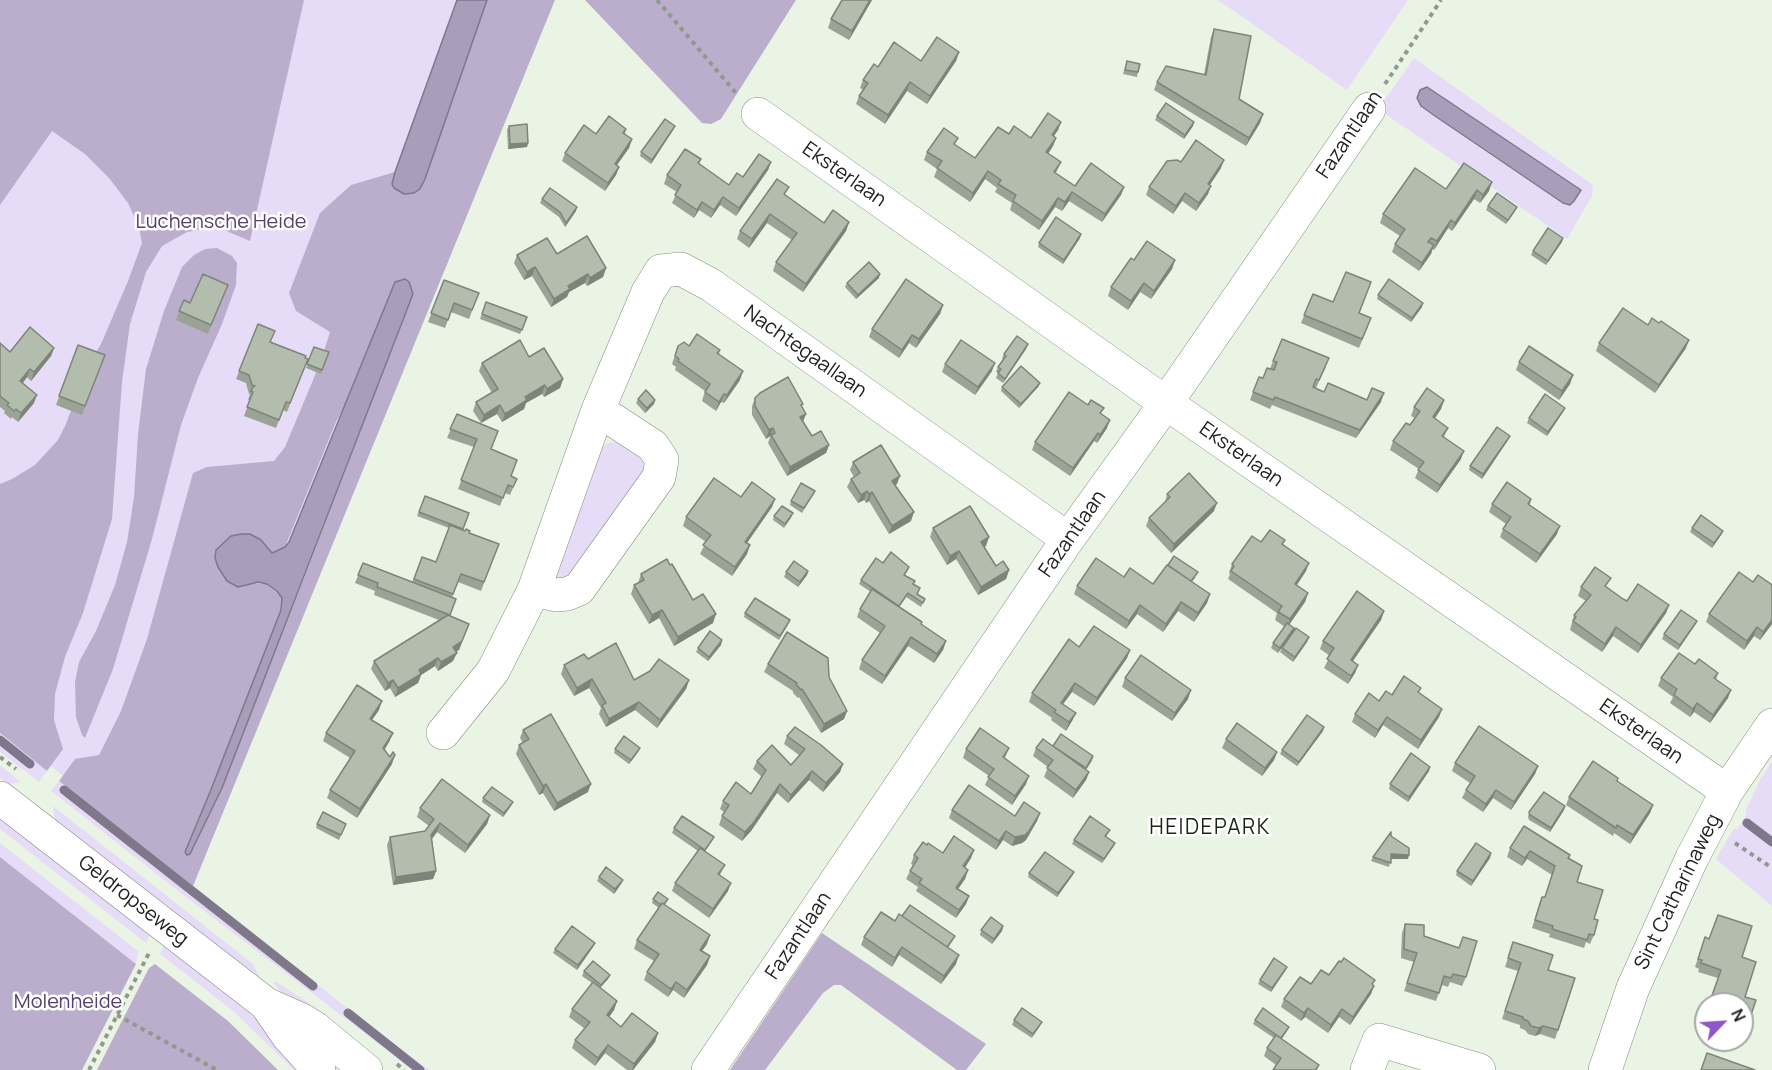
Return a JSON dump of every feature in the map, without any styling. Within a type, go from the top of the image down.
[{"type":"street","name":"Fazantlaan","points":[[708,1070],[1068,539],[1166,403],[1369,109]]},
{"type":"street","name":"Eksterlaan","points":[[758,114],[1166,403],[1727,791]]},
{"type":"street","name":"Nachtegaallaan","points":[[443,733],[493,671],[534,590],[598,410],[648,292],[661,270],[681,269],[711,285],[1068,539]]},
{"type":"street","points":[[534,590],[556,595],[567,594],[579,589],[659,477],[662,460],[653,446],[598,410]]},
{"type":"street","name":"Sint Catharinaweg","points":[[1605,1070],[1633,988],[1692,858],[1727,791],[1772,725]]},
{"type":"street","name":"Geldropseweg","points":[[0,798],[266,1004],[315,1028],[366,1070]]},
{"type":"street","name":"Geldropseweg","points":[[266,1004],[288,1036],[320,1070]]},
{"type":"street","points":[[1367,1070],[1379,1040],[1421,1062],[1479,1070]]},
{"type":"path","points":[[657,0],[758,114]]},
{"type":"path","name":"Fazantlaan","points":[[1369,109],[1441,0]]},
{"type":"path","points":[[1710,825],[1772,868]]},
{"type":"path","points":[[89,1070],[162,922]]},
{"type":"path","points":[[117,1014],[217,1070]]},
{"type":"green space","name":"Luchensche Heide","points":[[0,0],[554,0],[188,877],[0,725]]},
{"type":"green space","points":[[0,0],[304,0],[250,241],[217,227],[187,232],[162,246],[146,272],[130,324],[122,382],[112,519],[83,613],[65,657],[55,694],[54,720],[63,749],[47,771],[0,733],[0,484],[35,465],[58,440],[87,367],[101,344],[128,281],[142,243],[139,227],[128,203],[109,178],[85,154],[52,131],[0,205]]},
{"type":"green space","points":[[487,0],[555,0],[193,886],[59,781],[75,759],[99,755],[121,711],[147,639],[193,473],[207,467],[274,461],[285,447],[321,361],[330,332],[296,311],[289,293],[320,213],[351,185],[395,172],[392,184],[420,189]],"holes":[[[409,282],[413,294],[222,788],[190,854],[187,855],[185,852],[281,610],[282,598],[267,584],[227,581],[218,567],[215,558],[216,550],[231,536],[261,540],[272,553],[285,547],[336,422]]]},
{"type":"green space","points":[[585,0],[796,0],[721,119],[711,124],[702,123]]},
{"type":"green space","points":[[1218,0],[1408,0],[1347,90]]},
{"type":"green space","points":[[1414,58],[1593,185],[1592,196],[1567,239],[1378,109]],"holes":[[[1421,106],[1457,106],[1580,191],[1573,203],[1567,205],[1563,203]]]},
{"type":"green space","points":[[217,248],[232,256],[237,263],[236,285],[181,425],[152,539],[113,669],[85,738],[76,717],[75,682],[79,662],[96,631],[115,585],[127,542],[134,497],[138,434],[146,369],[164,311],[182,267],[194,255],[205,249]]},
{"type":"green space","points":[[608,443],[623,444],[646,462],[647,467],[574,577],[555,581],[601,448]]},
{"type":"green space","points":[[0,733],[47,771],[39,782],[0,752]]},
{"type":"green space","points":[[1772,761],[1772,906],[1716,859],[1734,828],[1737,830],[1747,814],[1745,812],[1760,780]]},
{"type":"green space","points":[[0,765],[21,782],[8,784],[0,778]]},
{"type":"green space","points":[[59,781],[429,1070],[413,1070],[182,894],[51,791]]},
{"type":"green space","points":[[53,806],[253,964],[260,978],[55,821]]},
{"type":"green space","points":[[0,816],[150,934],[146,943],[0,829]]},
{"type":"green space","points":[[0,843],[138,951],[136,964],[0,857]]},
{"type":"green space","name":"Molenheide","points":[[0,857],[136,964],[82,1070],[0,1070]]},
{"type":"green space","points":[[822,933],[986,1044],[966,1070],[957,1070],[841,985],[834,985],[823,993],[765,1070],[730,1070]]},
{"type":"green space","points":[[164,945],[250,1013],[306,1070],[294,1070],[233,1011],[160,954]]},
{"type":"green space","points":[[155,964],[228,1021],[278,1070],[97,1070],[149,968]]},
{"type":"green space","points":[[275,981],[304,1000],[350,1036],[283,995],[274,984]]},
{"type":"shaded area","points":[[457,0],[487,0],[425,179],[420,189],[414,193],[404,194],[392,184],[395,172]]},
{"type":"shaded area","points":[[1427,87],[1581,190],[1574,201],[1570,205],[1563,203],[1421,106],[1417,98],[1420,90]]},
{"type":"shaded area","points":[[405,279],[409,282],[413,294],[222,788],[190,854],[187,855],[185,852],[281,610],[282,598],[267,584],[258,582],[238,587],[227,581],[218,567],[215,558],[216,550],[231,536],[241,534],[250,534],[261,540],[272,553],[285,547],[289,542],[395,282]]},
{"type":"building","points":[[842,0],[870,0],[852,31],[831,19]]},
{"type":"building","points":[[1214,29],[1251,36],[1239,99],[1263,114],[1249,138],[1157,82],[1166,66],[1206,75]]},
{"type":"building","points":[[937,37],[959,52],[930,96],[910,82],[888,115],[859,96],[868,83],[863,80],[874,64],[878,67],[894,42],[921,61]]},
{"type":"building","points":[[1127,61],[1140,64],[1138,72],[1125,70]]},
{"type":"building","points":[[1166,103],[1194,122],[1185,135],[1157,116]]},
{"type":"building","points":[[1048,113],[1061,122],[1052,135],[1056,138],[1046,152],[1061,162],[1054,172],[1075,186],[1091,163],[1124,187],[1105,214],[1072,192],[1065,202],[1058,198],[1042,221],[1013,201],[1016,195],[998,184],[1001,180],[988,171],[973,193],[937,168],[942,161],[927,152],[944,128],[958,138],[954,144],[975,158],[998,127],[1009,134],[1014,126],[1031,138]]},
{"type":"building","points":[[609,116],[626,129],[623,133],[632,139],[615,164],[619,167],[608,183],[565,153],[584,125],[596,134]]},
{"type":"building","points":[[665,119],[675,126],[652,160],[641,152]]},
{"type":"building","points":[[527,124],[528,143],[510,144],[509,126]]},
{"type":"building","points":[[1196,140],[1224,160],[1208,184],[1211,186],[1199,203],[1185,193],[1176,206],[1149,187],[1167,161],[1181,162]]},
{"type":"building","points":[[685,149],[701,159],[698,163],[729,185],[737,173],[743,177],[759,154],[771,162],[739,208],[723,197],[714,210],[702,202],[697,210],[675,195],[681,185],[667,175]]},
{"type":"building","points":[[1464,163],[1492,182],[1483,195],[1477,190],[1455,223],[1451,220],[1437,241],[1431,238],[1428,242],[1434,245],[1422,263],[1395,244],[1405,229],[1383,214],[1415,168],[1446,189]]},
{"type":"building","points":[[777,179],[789,187],[784,194],[824,223],[833,210],[849,222],[806,284],[776,262],[797,233],[770,214],[752,239],[740,231]]},
{"type":"building","points":[[550,188],[577,207],[566,223],[560,212],[542,199]]},
{"type":"building","points":[[1497,193],[1517,207],[1508,220],[1488,206]]},
{"type":"building","points":[[1056,217],[1081,234],[1064,260],[1039,243]]},
{"type":"building","points":[[1548,228],[1563,238],[1548,261],[1533,251]]},
{"type":"building","points":[[587,236],[606,268],[590,278],[588,274],[568,286],[570,289],[554,299],[535,267],[527,272],[517,255],[547,238],[557,254]]},
{"type":"building","points":[[1147,241],[1175,260],[1154,291],[1144,283],[1131,301],[1111,287],[1131,258],[1134,260]]},
{"type":"building","points":[[869,262],[880,274],[858,295],[847,283]]},
{"type":"building","points":[[1346,272],[1371,282],[1359,313],[1371,318],[1362,339],[1304,315],[1313,294],[1333,302]]},
{"type":"building","points":[[203,274],[228,285],[211,325],[179,311],[184,300],[190,303]]},
{"type":"building","points":[[906,279],[943,305],[919,339],[912,335],[902,350],[872,329]]},
{"type":"building","points":[[1389,279],[1423,303],[1412,318],[1378,295]]},
{"type":"building","points":[[444,280],[479,293],[472,310],[454,303],[448,320],[431,313]]},
{"type":"building","points":[[486,302],[527,317],[522,330],[482,314]]},
{"type":"building","points":[[1623,308],[1648,325],[1652,318],[1659,323],[1661,321],[1689,340],[1659,385],[1599,343]]},
{"type":"building","points":[[258,324],[275,331],[270,342],[306,356],[305,358],[308,359],[290,403],[286,402],[279,420],[247,407],[253,392],[252,388],[255,386],[252,385],[249,375],[239,371]]},
{"type":"building","points":[[30,327],[54,348],[34,372],[30,369],[20,381],[37,395],[21,413],[16,409],[14,411],[7,405],[9,403],[0,396],[0,343],[10,352]]},
{"type":"building","points":[[697,334],[720,350],[717,353],[743,371],[727,395],[724,394],[719,402],[705,392],[710,384],[678,361],[679,359],[675,356],[678,346],[684,342],[689,346]]},
{"type":"building","points":[[1017,336],[1028,344],[1005,379],[998,373],[1001,369],[998,367]]},
{"type":"building","points":[[1282,339],[1329,358],[1319,380],[1316,379],[1313,387],[1324,392],[1328,383],[1367,400],[1372,388],[1384,393],[1360,430],[1275,397],[1273,400],[1253,392],[1259,377],[1263,378],[1267,368],[1274,370],[1277,362],[1273,361]]},
{"type":"building","points":[[520,340],[529,357],[544,348],[563,379],[547,389],[545,385],[525,397],[527,400],[505,414],[500,405],[484,415],[476,402],[498,389],[482,363]]},
{"type":"building","points":[[961,340],[995,363],[978,387],[945,364]]},
{"type":"building","points":[[78,345],[105,355],[85,406],[59,396]]},
{"type":"building","points":[[1529,346],[1573,375],[1562,391],[1519,362]]},
{"type":"building","points":[[314,347],[329,352],[322,370],[307,364]]},
{"type":"building","points":[[1021,366],[1040,383],[1021,404],[1002,387]]},
{"type":"building","points":[[788,377],[806,414],[800,417],[812,436],[821,431],[829,445],[790,467],[771,435],[775,433],[773,428],[769,430],[755,406],[755,398],[760,393]]},
{"type":"building","points":[[1427,388],[1444,400],[1433,417],[1448,428],[1442,436],[1464,451],[1440,485],[1418,470],[1424,462],[1393,441],[1406,423],[1410,425],[1420,411],[1414,407]]},
{"type":"building","points":[[646,390],[655,400],[647,408],[638,399]]},
{"type":"building","points":[[1069,392],[1088,405],[1091,400],[1104,408],[1100,413],[1110,420],[1073,468],[1035,442]]},
{"type":"building","points":[[1545,394],[1565,408],[1548,432],[1529,418]]},
{"type":"building","points":[[457,414],[498,431],[491,449],[517,460],[511,476],[517,479],[513,487],[508,485],[503,498],[461,480],[477,439],[450,429]]},
{"type":"building","points":[[1497,427],[1510,436],[1483,474],[1470,466]]},
{"type":"building","points":[[881,445],[900,476],[892,481],[914,512],[892,526],[872,492],[869,494],[867,491],[861,495],[851,479],[860,473],[853,462]]},
{"type":"building","points":[[1189,473],[1217,503],[1174,544],[1149,518],[1170,497],[1167,494]]},
{"type":"building","points":[[714,478],[741,497],[752,482],[775,499],[745,542],[750,545],[735,567],[703,545],[711,535],[686,517]]},
{"type":"building","points":[[1507,482],[1531,499],[1528,504],[1560,526],[1540,554],[1503,529],[1511,517],[1492,504]]},
{"type":"building","points":[[801,483],[815,491],[804,508],[791,501]]},
{"type":"building","points":[[425,496],[469,513],[463,529],[419,512]]},
{"type":"building","points":[[782,506],[793,513],[785,524],[774,516]]},
{"type":"building","points":[[970,506],[989,537],[981,542],[996,566],[1003,561],[1009,570],[981,587],[959,551],[950,556],[933,528]]},
{"type":"building","points":[[1701,515],[1723,531],[1714,543],[1692,528]]},
{"type":"building","points":[[450,525],[465,531],[466,529],[470,531],[469,533],[499,544],[484,582],[461,574],[453,594],[414,579],[422,557],[436,562]]},
{"type":"building","points":[[1270,530],[1285,540],[1282,544],[1309,563],[1295,584],[1308,593],[1290,619],[1278,612],[1282,606],[1231,571],[1234,566],[1232,564],[1252,536],[1261,542]]},
{"type":"building","points":[[891,552],[909,567],[904,575],[915,581],[913,584],[920,588],[917,594],[925,599],[923,603],[908,593],[899,606],[861,580],[876,558],[883,563]]},
{"type":"building","points":[[1174,556],[1198,572],[1191,581],[1168,565]]},
{"type":"building","points":[[1096,558],[1124,577],[1130,568],[1153,584],[1167,565],[1210,594],[1198,613],[1181,602],[1166,624],[1140,605],[1129,621],[1077,586]]},
{"type":"building","points":[[667,559],[693,600],[703,594],[716,614],[678,637],[662,610],[652,615],[634,585],[644,580],[641,574]]},
{"type":"building","points":[[794,561],[808,571],[800,582],[786,572]]},
{"type":"building","points":[[363,563],[456,599],[450,615],[377,587],[378,583],[358,575]]},
{"type":"building","points":[[1595,567],[1611,578],[1605,586],[1623,599],[1627,601],[1638,584],[1669,605],[1641,645],[1616,627],[1605,644],[1573,621],[1576,617],[1574,615],[1591,595],[1581,587]]},
{"type":"building","points":[[1739,572],[1753,582],[1758,575],[1772,585],[1772,620],[1763,632],[1757,627],[1747,641],[1709,614]]},
{"type":"building","points":[[872,589],[946,641],[937,654],[911,637],[885,676],[862,660],[885,626],[860,609]]},
{"type":"building","points":[[1357,591],[1384,611],[1351,660],[1358,665],[1351,676],[1327,659],[1334,648],[1323,641]]},
{"type":"building","points":[[755,598],[790,620],[780,636],[745,613]]},
{"type":"building","points":[[1681,610],[1697,621],[1680,645],[1664,634]]},
{"type":"building","points":[[448,615],[469,624],[462,641],[453,647],[457,653],[441,662],[438,658],[419,670],[421,674],[398,688],[393,680],[388,683],[374,661]]},
{"type":"building","points":[[1287,623],[1294,628],[1280,648],[1273,643]]},
{"type":"building","points":[[1094,626],[1130,650],[1097,698],[1075,683],[1061,703],[1076,713],[1069,722],[1032,693],[1069,639],[1079,647]]},
{"type":"building","points":[[1296,628],[1309,637],[1295,657],[1282,648]]},
{"type":"building","points":[[710,631],[722,640],[709,657],[698,648]]},
{"type":"building","points":[[787,632],[828,658],[829,677],[847,711],[824,724],[797,683],[768,664]]},
{"type":"building","points":[[616,643],[634,680],[650,671],[659,659],[689,680],[660,720],[639,702],[609,719],[602,705],[606,703],[592,679],[577,688],[564,665],[584,654],[588,659]]},
{"type":"building","points":[[1679,653],[1695,664],[1699,659],[1718,673],[1714,678],[1731,690],[1713,715],[1697,703],[1693,709],[1674,695],[1677,689],[1661,678]]},
{"type":"building","points":[[1141,655],[1191,690],[1175,713],[1125,678]]},
{"type":"building","points":[[1404,676],[1421,688],[1418,692],[1442,709],[1421,740],[1387,717],[1378,730],[1355,714],[1369,693],[1379,701],[1386,691],[1392,695]]},
{"type":"building","points":[[357,685],[382,701],[370,719],[393,733],[383,748],[390,757],[393,752],[395,755],[360,809],[330,790],[355,751],[326,733]]},
{"type":"building","points":[[551,714],[591,784],[557,803],[546,784],[543,786],[519,745],[529,739],[523,730]]},
{"type":"building","points":[[1307,715],[1324,727],[1299,762],[1282,750]]},
{"type":"building","points":[[1237,723],[1277,752],[1265,768],[1226,739]]},
{"type":"building","points":[[1479,726],[1538,766],[1514,802],[1496,790],[1486,804],[1466,790],[1475,776],[1455,763]]},
{"type":"building","points":[[795,727],[843,764],[826,783],[812,771],[791,795],[780,784],[745,832],[722,816],[729,805],[723,801],[736,782],[751,794],[766,770],[757,761],[772,745],[791,765],[805,749],[787,736]]},
{"type":"building","points":[[980,728],[1009,748],[1003,757],[1029,776],[1015,796],[988,777],[994,769],[966,749]]},
{"type":"building","points":[[1061,734],[1093,756],[1086,768],[1053,746]]},
{"type":"building","points":[[624,736],[640,748],[631,760],[615,749]]},
{"type":"building","points":[[1043,739],[1089,772],[1076,790],[1047,768],[1053,760],[1036,748]]},
{"type":"building","points":[[1411,753],[1430,767],[1409,797],[1390,784]]},
{"type":"building","points":[[1593,761],[1618,778],[1617,781],[1653,805],[1633,835],[1617,825],[1616,828],[1569,797]]},
{"type":"building","points":[[442,779],[490,815],[468,845],[440,823],[431,835],[436,871],[396,877],[390,837],[425,831],[434,819],[420,808]]},
{"type":"building","points":[[969,785],[1015,816],[1024,802],[1040,813],[1025,835],[1015,837],[1006,831],[999,841],[952,810]]},
{"type":"building","points":[[492,787],[513,802],[504,813],[483,798]]},
{"type":"building","points":[[1544,792],[1565,806],[1551,828],[1530,815],[1529,812]]},
{"type":"building","points":[[323,812],[346,824],[341,835],[317,824]]},
{"type":"building","points":[[682,816],[714,837],[705,850],[674,828]]},
{"type":"building","points":[[1090,816],[1110,830],[1105,836],[1115,843],[1104,859],[1074,840]]},
{"type":"building","points":[[1524,826],[1570,855],[1568,858],[1582,866],[1577,882],[1603,890],[1594,919],[1598,920],[1594,935],[1589,934],[1587,940],[1552,929],[1553,926],[1535,920],[1555,866],[1530,851],[1525,858],[1510,848]]},
{"type":"building","points":[[1391,832],[1391,836],[1409,848],[1409,855],[1391,854],[1391,863],[1373,857]]},
{"type":"building","points":[[954,836],[974,850],[963,866],[968,870],[956,888],[969,896],[959,910],[919,883],[922,879],[910,871],[918,858],[914,855],[923,842],[943,853]]},
{"type":"building","points":[[1476,843],[1491,853],[1473,881],[1457,871]]},
{"type":"building","points":[[700,848],[725,865],[718,874],[731,883],[713,909],[675,883]]},
{"type":"building","points":[[1045,852],[1074,872],[1058,893],[1029,873]]},
{"type":"building","points":[[606,867],[623,880],[615,889],[599,877]]},
{"type":"building","points":[[658,892],[668,899],[664,904],[661,905],[653,899]]},
{"type":"building","points":[[662,903],[710,935],[700,950],[710,956],[687,990],[676,982],[671,989],[647,972],[659,954],[637,940]]},
{"type":"building","points":[[910,905],[955,936],[947,947],[902,916]]},
{"type":"building","points":[[881,912],[895,921],[899,914],[959,955],[944,976],[902,947],[895,958],[864,937]]},
{"type":"building","points":[[1718,915],[1752,926],[1742,957],[1756,962],[1747,992],[1713,992],[1721,970],[1701,963],[1702,960],[1698,959],[1705,937],[1709,939]]},
{"type":"building","points":[[991,917],[1003,926],[994,939],[981,930]]},
{"type":"building","points":[[1405,924],[1424,925],[1424,936],[1459,948],[1463,937],[1477,941],[1466,977],[1453,974],[1451,978],[1444,976],[1439,993],[1407,983],[1417,953],[1404,949]]},
{"type":"building","points":[[572,926],[595,943],[578,965],[555,949]]},
{"type":"building","points":[[1513,942],[1553,955],[1548,970],[1575,978],[1558,1030],[1531,1026],[1523,1017],[1505,1011],[1521,963],[1508,958]]},
{"type":"building","points":[[1274,958],[1287,967],[1272,988],[1260,980]]},
{"type":"building","points":[[1344,958],[1375,980],[1372,984],[1374,986],[1353,1017],[1342,1009],[1331,1025],[1308,1008],[1304,1013],[1284,999],[1300,977],[1311,984],[1321,970],[1329,975]]},
{"type":"building","points":[[593,961],[610,975],[601,985],[584,971]]},
{"type":"building","points":[[593,982],[617,1001],[607,1015],[621,1027],[632,1013],[658,1033],[634,1064],[608,1045],[598,1058],[575,1040],[590,1022],[572,1009]]},
{"type":"building","points":[[1022,1008],[1042,1022],[1033,1034],[1014,1020]]},
{"type":"building","points":[[1263,1008],[1289,1027],[1281,1038],[1255,1020]]},
{"type":"building","points":[[1276,1035],[1319,1065],[1315,1070],[1273,1070],[1281,1058],[1267,1048]]},
{"type":"building","points":[[1707,1053],[1755,1070],[1701,1070]]},
{"type":"waterway","points":[[0,740],[30,764]]},
{"type":"waterway","points":[[64,790],[313,986]]},
{"type":"waterway","points":[[1747,823],[1772,842]]},
{"type":"waterway","points":[[348,1013],[420,1070]]},
{"type":"district","name":"HEIDEPARK","points":[[1210,828]]}]
